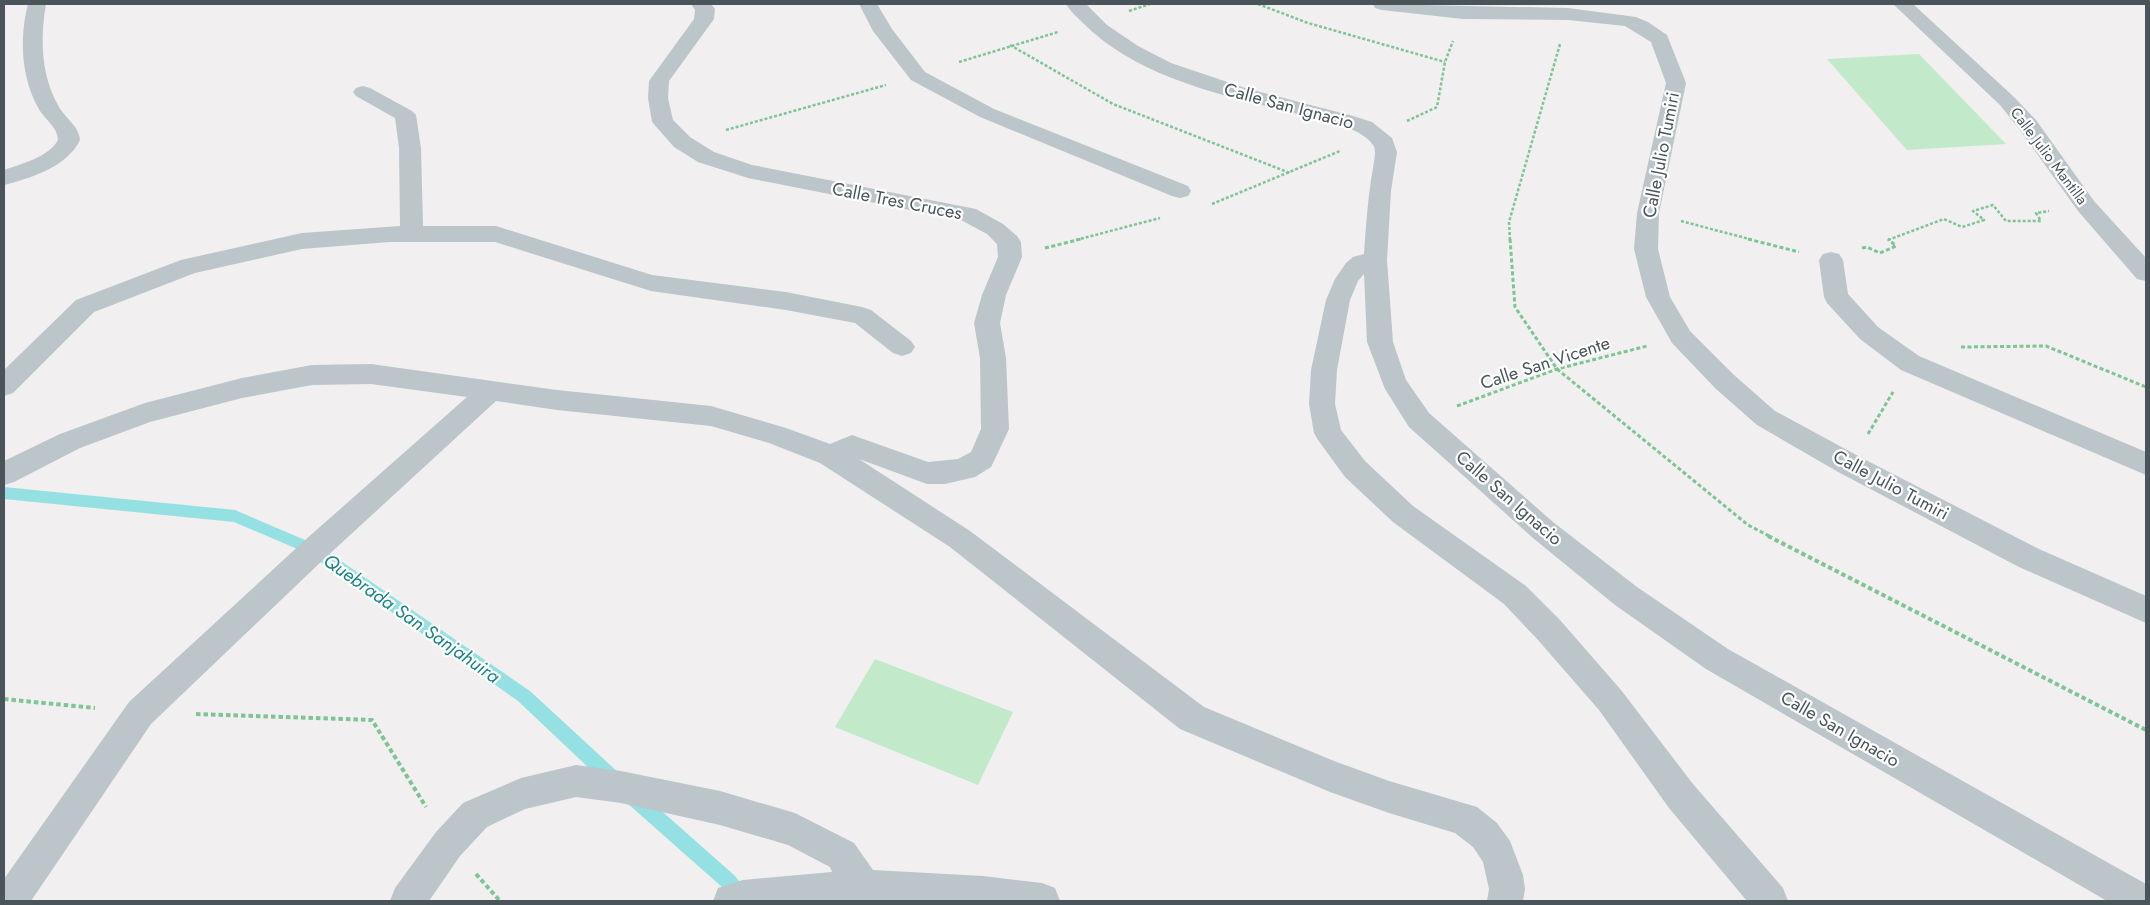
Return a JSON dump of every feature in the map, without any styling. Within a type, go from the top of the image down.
[{"type":"street","points":[[4,178],[59,153],[66,146],[69,139],[68,133],[51,112],[34,70],[31,45],[37,4]]},
{"type":"street","name":"Calle Tres Cruces","points":[[700,4],[705,9],[704,19],[659,81],[658,98],[663,122],[682,142],[706,157],[748,171],[968,214],[995,229],[1009,242],[1010,257]]},
{"type":"street","points":[[868,4],[883,31],[918,76],[987,113],[1180,191]]},
{"type":"street","name":"Calle San Ignacio","points":[[1075,4],[1092,23],[1112,38],[1140,55],[1180,74],[1209,85],[1346,120],[1364,127],[1384,143],[1386,152],[1380,191],[1375,260],[1380,342],[1394,382],[1419,420],[1543,530],[1626,596],[1717,659],[2141,901]]},
{"type":"street","name":"Calle Julio Tumiri","points":[[1382,4],[1463,13],[1568,14],[1629,20],[1660,39],[1668,56],[1676,83],[1648,213],[1646,250],[1658,297],[1681,337],[1725,382],[1766,418],[1850,465],[2029,558],[2146,610]]},
{"type":"street","name":"Calle Julio Mantilla","points":[[1902,4],[2023,119],[2086,206],[2146,272]]},
{"type":"street","points":[[363,92],[405,115],[410,148],[412,234]]},
{"type":"street","points":[[4,165],[34,165]]},
{"type":"street","points":[[4,386],[85,306],[189,266],[302,241],[389,234],[496,234],[651,283],[786,300],[862,316],[902,348]]},
{"type":"street","points":[[830,455],[852,446],[927,473],[945,473],[964,469],[981,459],[995,429],[993,358],[988,323],[994,295],[1010,257]]},
{"type":"street","points":[[1375,260],[1361,263],[1354,269],[1346,279],[1338,300],[1323,379],[1322,404],[1328,433],[1355,469],[1403,514],[1515,595],[1549,630],[1610,700],[1681,796],[1770,901]]},
{"type":"street","points":[[1831,260],[1836,297],[1869,333],[1910,363],[2146,464]]},
{"type":"street","points":[[4,474],[70,441],[145,413],[242,388],[312,375],[371,374],[558,400],[711,416],[776,435],[830,455],[960,539],[1192,718],[1330,776],[1389,797],[1465,819],[1485,834],[1498,852],[1505,874],[1507,889],[1505,901]]},
{"type":"street","points":[[10,901],[140,713],[314,550],[492,390]]},
{"type":"street","points":[[408,901],[448,844],[475,815],[520,794],[576,781],[621,787],[720,808],[795,830],[842,855],[863,887]]},
{"type":"street","points":[[731,901],[743,898],[863,887],[983,894],[1042,901]]},
{"type":"path","points":[[1258,4],[1308,23],[1445,62]]},
{"type":"path","points":[[1208,205],[1290,173],[1437,107],[1445,62],[1463,13]]},
{"type":"path","points":[[1010,45],[1113,104],[1290,173]]},
{"type":"path","points":[[1648,213],[1831,260],[1853,257],[1844,251],[1868,247],[1880,253],[1896,246],[1887,239],[1944,219],[1962,227],[1984,220],[1973,211],[1993,205],[2006,221],[2041,221],[2036,212],[2086,206]]},
{"type":"path","points":[[1010,257],[1161,217]]},
{"type":"path","name":"Calle San Vicente","points":[[1419,420],[1557,369],[1681,337]]},
{"type":"path","points":[[4,699],[140,713],[372,720],[448,844]]},
{"type":"green space","points":[[1919,54],[2006,144],[1907,150],[1827,59]]},
{"type":"green space","points":[[875,659],[1013,712],[978,785],[835,727]]},
{"type":"waterway","name":"Quebrada San Sanjahuira","points":[[4,493],[235,516],[314,550],[524,696],[615,781]]},
{"type":"waterway","name":"Quebrada San Sanjahuira","points":[[633,797],[728,881],[745,901]]}]
